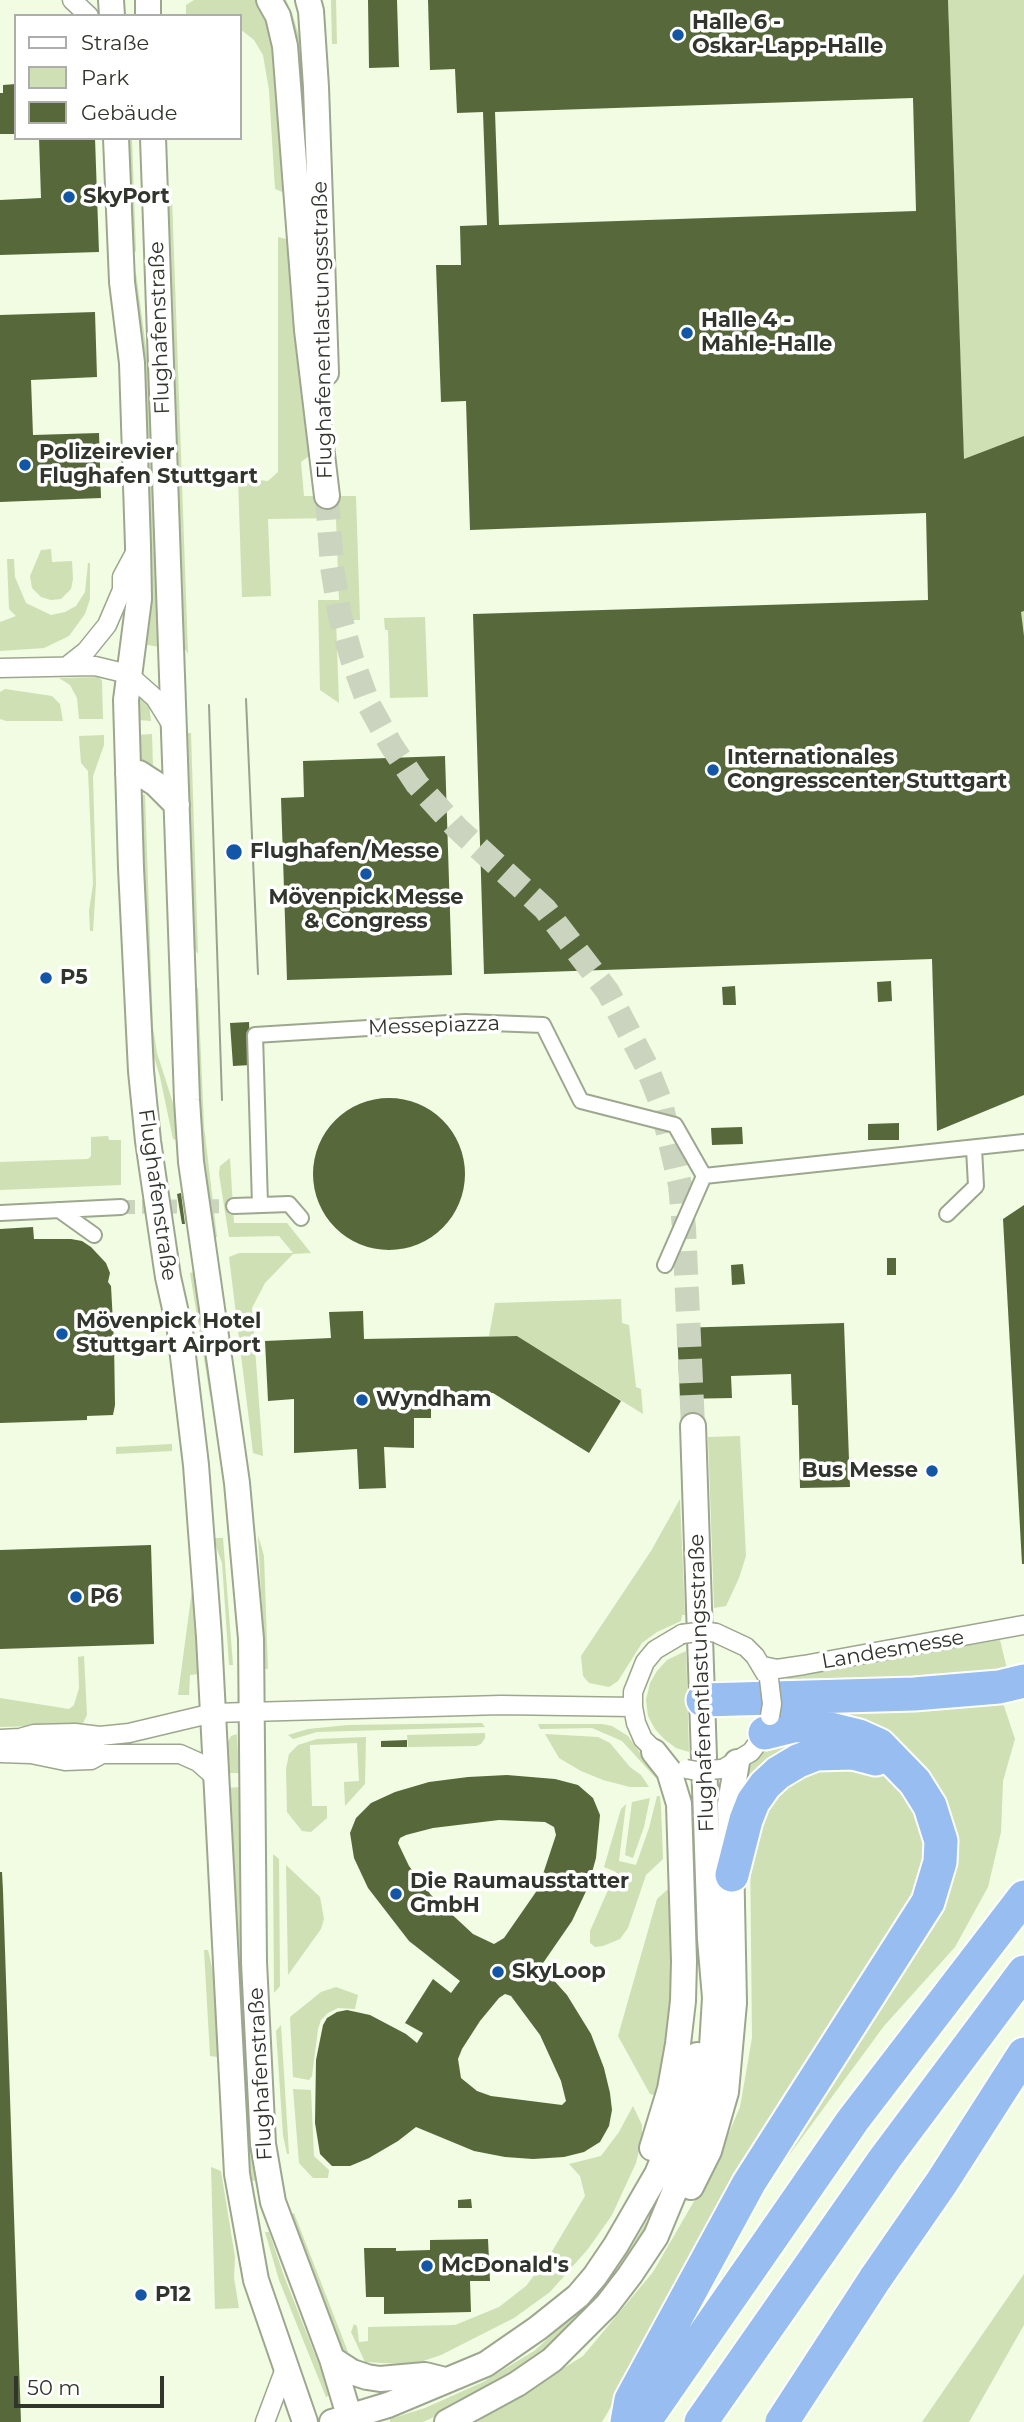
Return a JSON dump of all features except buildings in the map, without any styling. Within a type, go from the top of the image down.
[{"type":"highway","points":[[703,1700],[914,1694],[999,1687],[1024,1681]]},
{"type":"highway","points":[[627,2422],[631,2400],[750,2183],[928,1902],[940,1862],[941,1841],[930,1806],[915,1782],[879,1745],[839,1730],[814,1726],[768,1725]]},
{"type":"highway","points":[[732,1875],[753,1802],[778,1773],[816,1754],[835,1752],[853,1753],[899,1765]]},
{"type":"highway","points":[[644,2422],[853,2120],[1024,1897]]},
{"type":"highway","points":[[701,2422],[886,2157],[1024,1972]]},
{"type":"highway","points":[[782,2422],[1024,2054]]},
{"type":"main road","name":"Flughafenentlastungsstraße","points":[[269,0],[278,16],[285,46],[307,330],[327,496],[324,282],[316,87],[308,0]]},
{"type":"main road","name":"Flughafenstraße","points":[[116,140],[122,282],[132,363],[138,547],[139,598],[126,700],[142,1084],[153,1177],[180,1331],[196,1465],[213,1713],[239,2185],[256,2280],[305,2422]]},
{"type":"main road","name":"Flughafenstraße","points":[[153,140],[184,1034],[191,1162],[237,1483],[251,1629],[254,1962],[263,2144],[267,2176],[277,2216],[332,2359],[344,2420]]},
{"type":"main road","points":[[128,774],[139,773],[156,784],[177,805]]},
{"type":"main road","name":"Flughafenentlastungsstraße","points":[[447,2422],[517,2384],[552,2360],[607,2305],[656,2236],[683,2171],[703,2106],[711,2063],[715,1998],[710,1939],[693,1426]]},
{"type":"main road","points":[[621,2236],[624,2207],[648,2161],[670,2089],[683,2001],[683,1897],[679,1804],[669,1771],[654,1752]]},
{"type":"main road","points":[[656,2236],[677,2212],[709,2151],[726,2092],[734,2003],[729,1765]]},
{"type":"main road","name":"Flughafenentlastungsstraße","points":[[344,2420],[388,2405],[486,2364],[559,2313],[595,2276],[657,2174],[682,2111],[697,2058],[710,1939]]},
{"type":"main road","points":[[332,2359],[352,2372],[367,2377],[380,2379],[425,2375],[449,2380]]},
{"type":"street","points":[[72,0],[87,14]]},
{"type":"street","points":[[67,666],[86,651],[107,625],[122,590],[122,577],[138,547]]},
{"type":"street","points":[[0,668],[95,666],[128,674]]},
{"type":"street","name":"Flughafenstraße","points":[[128,674],[155,698],[173,727]]},
{"type":"street","name":"Messepiazza","points":[[260,1205],[255,1035],[465,1022],[543,1025],[581,1101],[675,1125],[704,1176]]},
{"type":"street","points":[[664,1265],[704,1176],[1024,1142]]},
{"type":"street","points":[[947,1214],[976,1186],[974,1147]]},
{"type":"street","points":[[234,1206],[289,1204],[301,1218]]},
{"type":"street","points":[[0,1213],[121,1207]]},
{"type":"street","points":[[59,1210],[94,1235]]},
{"type":"street","name":"Landesmesse","points":[[766,1673],[1023,1625]]},
{"type":"street","points":[[705,1631],[716,1633],[746,1647],[766,1673],[772,1704],[768,1725],[751,1752],[729,1765],[698,1771],[674,1765],[654,1752],[643,1739],[636,1724],[634,1692],[645,1662],[655,1650],[682,1634],[705,1631]]},
{"type":"street","points":[[97,1745],[213,1713],[514,1705],[633,1707]]},
{"type":"street","points":[[0,1739],[34,1734],[75,1733],[97,1745],[180,1754],[198,1762],[216,1778]]},
{"type":"street","points":[[0,1753],[30,1754],[65,1761],[91,1760],[97,1745]]},
{"type":"street","points":[[265,2422],[274,2392],[286,2366]]},
{"type":"green space","points":[[194,0],[256,0],[265,15],[272,32],[287,194],[275,189],[269,90],[263,55],[254,40],[242,31],[242,14],[186,14],[186,5]]},
{"type":"green space","points":[[280,0],[286,0],[299,36],[302,81],[297,81]]},
{"type":"green space","points":[[331,0],[336,0],[337,44],[332,44]]},
{"type":"green space","points":[[948,0],[1024,0],[1024,774],[964,468]]},
{"type":"green space","points":[[127,140],[132,140],[136,251],[131,256]]},
{"type":"green space","points":[[166,198],[172,198],[188,654],[181,642]]},
{"type":"green space","points":[[278,237],[286,239],[292,247],[309,456],[301,462],[304,496],[356,496],[360,620],[336,620],[339,703],[320,690],[318,600],[339,600],[336,518],[268,519],[271,596],[242,597],[238,478],[268,481],[278,472]]},
{"type":"green space","points":[[136,273],[148,362],[159,647],[143,644],[149,612],[152,568],[144,373],[132,275]]},
{"type":"green space","points":[[51,549],[52,562],[72,561],[73,579],[71,589],[61,599],[51,600],[41,597],[32,588],[30,576],[41,550]]},
{"type":"green space","points":[[7,559],[14,559],[15,577],[26,603],[51,615],[76,606],[85,592],[90,563],[90,599],[85,614],[69,636],[44,648],[0,651],[0,622],[16,616],[9,609]]},
{"type":"green space","points":[[425,617],[428,697],[390,698],[388,630],[385,630],[384,618]]},
{"type":"green space","points":[[98,677],[102,680],[103,719],[79,719],[77,698],[70,685],[59,678]]},
{"type":"green space","points":[[5,689],[52,696],[60,704],[63,721],[0,719],[0,692]]},
{"type":"green space","points":[[141,695],[149,705],[151,721],[138,720],[137,697]]},
{"type":"green space","points":[[185,733],[191,733],[198,954],[193,947]]},
{"type":"green space","points":[[152,734],[153,767],[139,758],[138,735]]},
{"type":"green space","points":[[104,735],[104,745],[93,776],[96,884],[93,931],[90,931],[89,911],[93,884],[88,771],[81,763],[79,736]]},
{"type":"green space","points":[[140,794],[145,795],[153,1027],[157,1053],[174,1106],[176,1140],[173,1139],[151,1047]]},
{"type":"green space","points":[[198,987],[204,1126],[217,1237],[212,1238],[200,1124],[195,993]]},
{"type":"green space","points":[[108,1136],[109,1140],[121,1140],[121,1185],[0,1190],[0,1162],[88,1159],[91,1156],[91,1137]]},
{"type":"green space","points":[[230,1158],[234,1223],[287,1223],[311,1253],[293,1254],[265,1283],[252,1308],[263,1456],[253,1453],[229,1257],[239,1253],[293,1253],[279,1236],[229,1237],[219,1174],[220,1166]]},
{"type":"green space","points":[[195,1272],[214,1395],[210,1396],[190,1273]]},
{"type":"green space","points":[[621,1299],[622,1323],[629,1325],[636,1387],[641,1389],[643,1414],[517,1336],[489,1336],[495,1303]]},
{"type":"green space","points":[[740,1436],[746,1556],[726,1606],[714,1608],[708,1437]]},
{"type":"green space","points":[[172,1444],[172,1451],[116,1454],[116,1447]]},
{"type":"green space","points":[[680,1499],[685,1615],[682,1615],[681,1621],[657,1632],[642,1643],[618,1681],[609,1687],[589,1683],[583,1676],[581,1656],[651,1551]]},
{"type":"green space","points":[[258,1535],[264,1556],[268,1669],[265,1669]]},
{"type":"green space","points":[[213,1538],[223,1538],[233,1665],[229,1665],[222,1563]]},
{"type":"green space","points":[[194,1575],[198,1674],[190,1675],[189,1695],[178,1695]]},
{"type":"green space","points":[[1000,1640],[1007,1669],[963,1677],[787,1682],[787,1676]]},
{"type":"green space","points":[[686,1651],[689,1752],[676,1748],[655,1729],[648,1716],[646,1700],[650,1683],[657,1671],[667,1660]]},
{"type":"green space","points":[[84,1656],[87,1715],[83,1723],[0,1727],[0,1698],[69,1709],[74,1705],[79,1688],[78,1657]]},
{"type":"green space","points":[[1002,1700],[1015,1739],[1003,1781],[1001,1832],[988,1887],[955,1947],[884,2026],[773,2177],[927,1935],[945,1903],[952,1877],[947,1814],[822,1713]]},
{"type":"green space","points":[[482,1723],[485,1727],[317,1732],[293,1739],[288,1735],[308,1729],[348,1725]]},
{"type":"green space","points":[[538,1724],[602,1724],[612,1726],[628,1736],[646,1761],[665,1778],[670,1789],[673,1842],[669,1851],[664,1787],[622,1741],[592,1728],[540,1729]]},
{"type":"green space","points":[[485,1733],[481,1744],[476,1746],[408,1747],[407,1735]]},
{"type":"green space","points":[[237,1734],[239,1773],[226,1773],[225,1753],[228,1742],[231,1736]]},
{"type":"green space","points":[[545,1734],[598,1737],[610,1743],[649,1787],[630,1787],[581,1771],[559,1758]]},
{"type":"green space","points":[[819,1736],[737,1793],[745,1771],[768,1748]]},
{"type":"green space","points":[[366,1737],[365,1784],[345,1806],[344,1782],[359,1781],[357,1743],[310,1745],[312,1806],[327,1806],[327,1818],[311,1832],[302,1831],[287,1812],[286,1769],[289,1754],[298,1745],[317,1739]]},
{"type":"green space","points":[[860,1762],[885,1774],[913,1796],[926,1829],[926,1863],[912,1908],[740,2186],[602,2422],[477,2422],[583,2356],[653,2272],[715,2165],[740,2107],[752,2038],[750,1843],[757,1809],[815,1764]]},
{"type":"green space","points":[[240,1787],[242,1842],[239,1912],[252,2139],[257,2180],[252,2181],[247,2146],[227,1788]]},
{"type":"green space","points":[[657,1796],[660,1796],[661,1806],[663,1859],[646,1875],[628,1928],[620,1939],[595,1947],[590,1943],[590,1931],[616,1872],[604,1867],[621,1809],[626,1804],[619,1861],[636,1865]]},
{"type":"green space","points":[[650,1798],[644,1827],[633,1858],[625,1855],[632,1802]]},
{"type":"green space","points":[[273,1854],[279,1859],[280,1986],[274,1993]]},
{"type":"green space","points":[[286,1865],[320,1897],[324,1919],[321,1929],[288,1975]]},
{"type":"green space","points":[[674,1889],[675,1992],[658,2096],[650,2094],[618,2036],[657,1899],[667,1890]]},
{"type":"green space","points":[[204,1950],[208,1950],[214,1976],[218,2057],[210,2056]]},
{"type":"green space","points":[[336,1987],[358,1995],[355,2009],[338,2008],[321,2020],[312,2076],[309,2080],[293,2077],[290,2017],[321,1992]]},
{"type":"green space","points":[[281,2025],[289,2154],[283,2135],[276,2031]]},
{"type":"green space","points":[[293,2089],[311,2090],[314,2156],[329,2170],[328,2178],[313,2178],[299,2163]]},
{"type":"green space","points":[[633,2106],[642,2125],[642,2139],[636,2163],[612,2215],[588,2249],[550,2292],[514,2318],[441,2355],[420,2362],[401,2364],[365,2362],[351,2332],[354,2324],[357,2326],[359,2342],[368,2341],[368,2327],[455,2325],[499,2307],[526,2286],[551,2253],[585,2196],[580,2176],[569,2164],[601,2156],[619,2132]]},
{"type":"green space","points":[[211,2167],[221,2171],[235,2257],[234,2278],[239,2308],[215,2309]]},
{"type":"green space","points":[[669,2176],[656,2216],[611,2284],[576,2321],[535,2357],[451,2409],[423,2422],[390,2422],[390,2419],[425,2408],[483,2382],[534,2351],[575,2314],[630,2249]]},
{"type":"green space","points":[[294,2213],[348,2352],[345,2353],[341,2349],[288,2218]]},
{"type":"green space","points":[[265,2232],[269,2232],[331,2395],[326,2397],[279,2280]]},
{"type":"green space","points":[[1024,2274],[1024,2325],[969,2422],[922,2422]]},
{"type":"tunnel","points":[[327,496],[332,567],[340,616],[369,705],[391,745],[417,784],[457,828],[545,909],[608,992],[646,1065],[661,1103],[680,1185],[693,1426]]},
{"type":"tunnel","points":[[121,1207],[234,1206]]},
{"type":"tram line","points":[[246,699],[258,974]]},
{"type":"tram line","points":[[209,705],[222,1100]]},
{"type":"place","name":"Halle 6 - Oskar-Lapp-Halle","points":[[678,35]]},
{"type":"place","name":"SkyPort","points":[[69,197]]},
{"type":"place","name":"Halle 4 - Mahle-Halle","points":[[687,333]]},
{"type":"place","name":"Polizeirevier Flughafen Stuttgart","points":[[25,465]]},
{"type":"place","name":"Internationales Congresscenter Stuttgart","points":[[713,770]]},
{"type":"place","name":"Flughafen/Messe","points":[[234,852]]},
{"type":"place","name":"Mövenpick Messe & Congress","points":[[366,874]]},
{"type":"place","name":"P5","points":[[46,978]]},
{"type":"place","name":"Mövenpick Hotel Stuttgart Airport","points":[[62,1334]]},
{"type":"place","name":"Wyndham","points":[[362,1400]]},
{"type":"place","name":"Bus Messe","points":[[932,1471]]},
{"type":"place","name":"P6","points":[[76,1597]]},
{"type":"place","name":"Die Raumausstatter GmbH","points":[[396,1894]]},
{"type":"place","name":"SkyLoop","points":[[498,1972]]},
{"type":"place","name":"McDonald's","points":[[427,2266]]},
{"type":"place","name":"P12","points":[[141,2295]]}]
